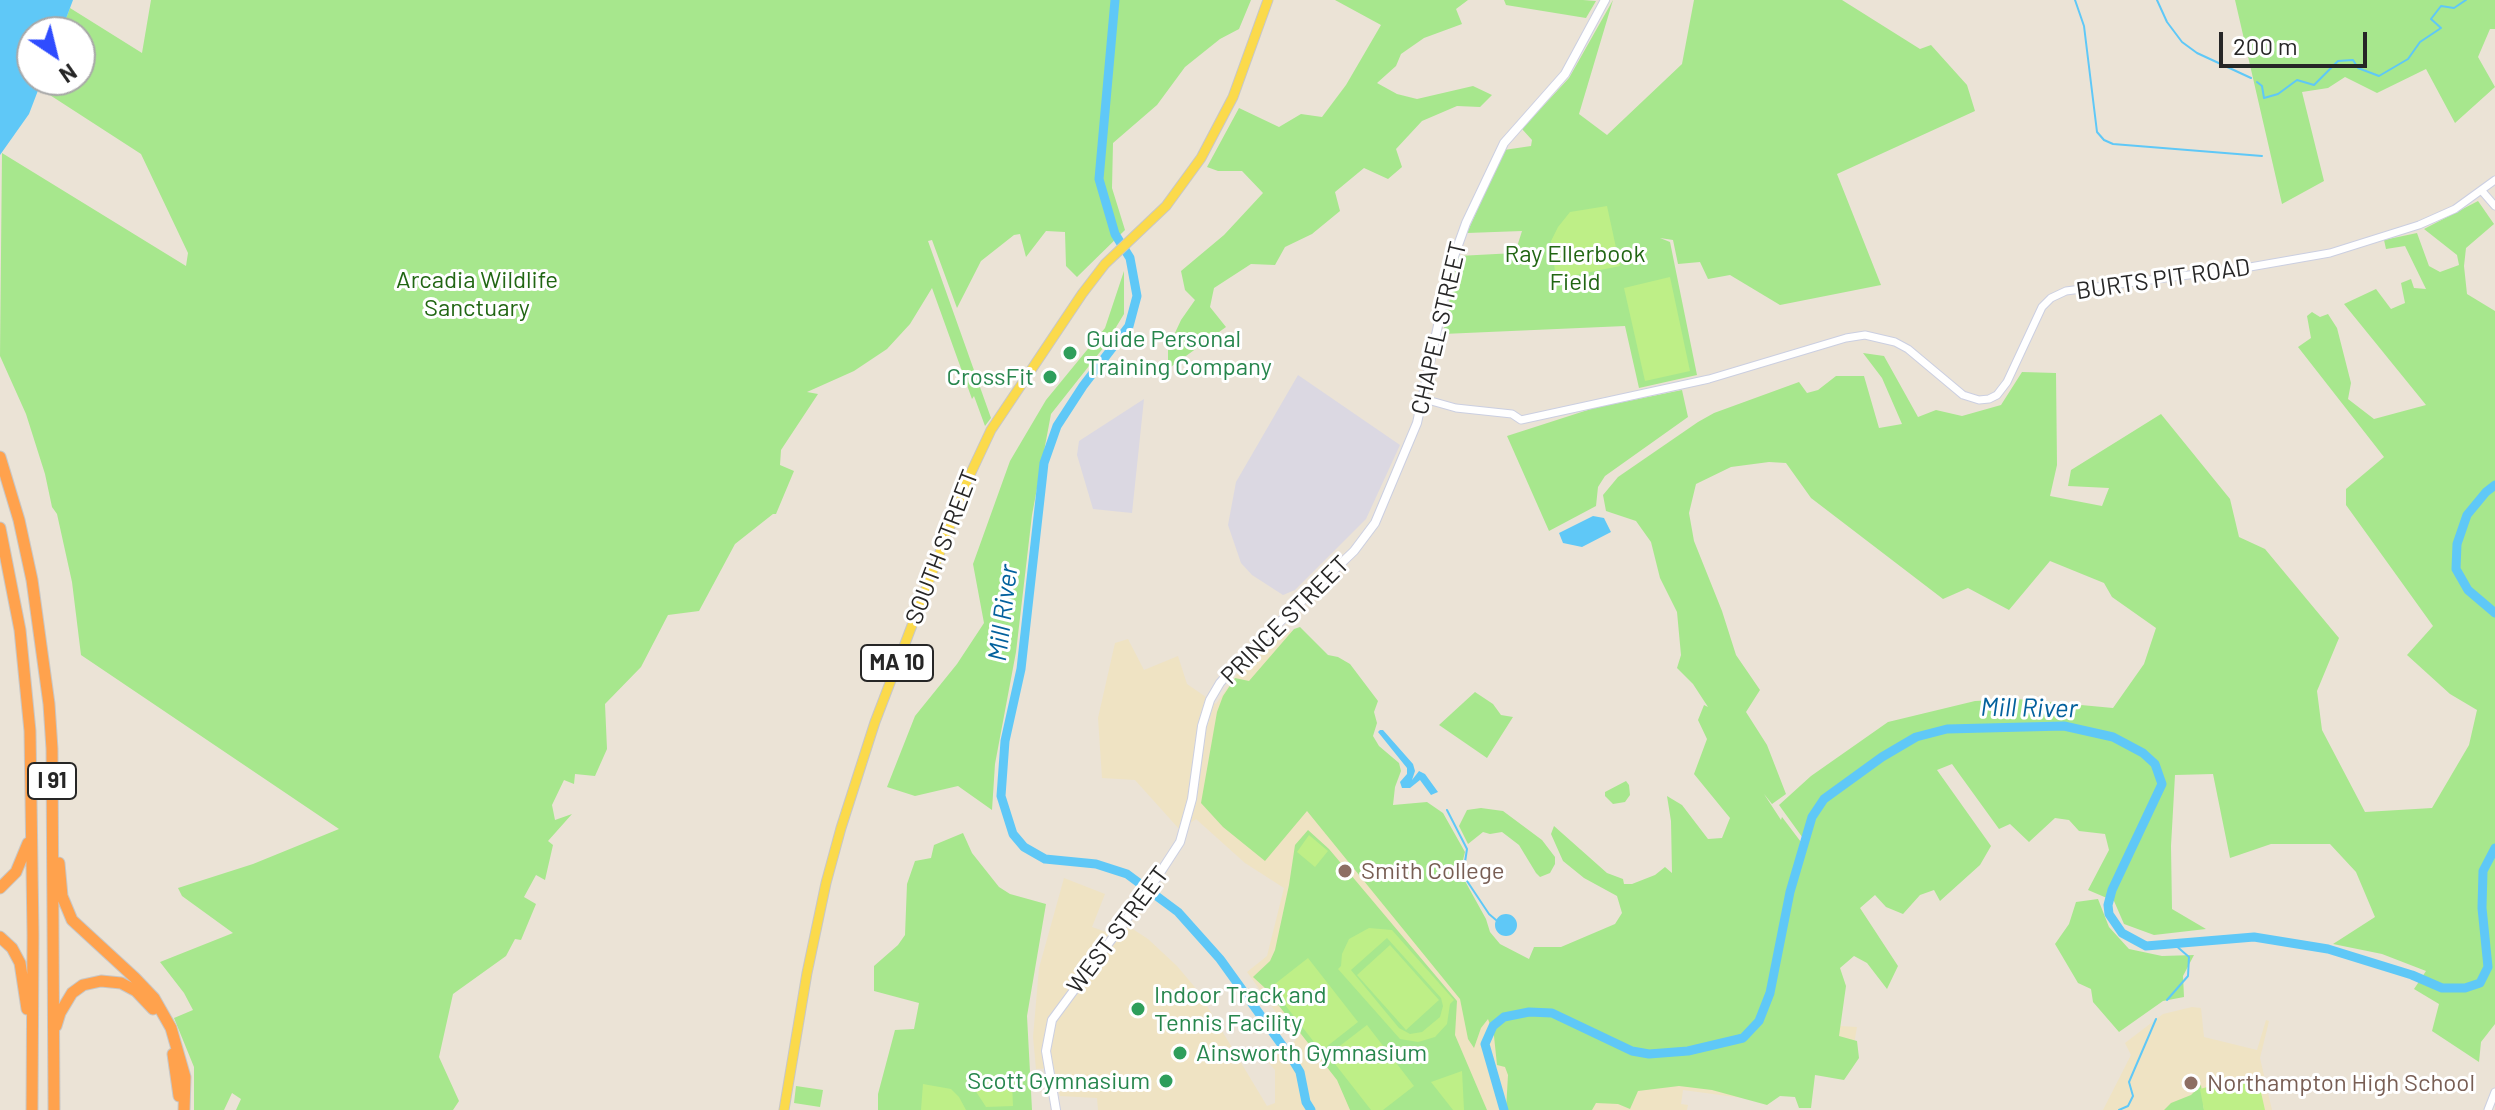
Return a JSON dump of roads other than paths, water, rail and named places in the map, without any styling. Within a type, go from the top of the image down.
[{"type":"highway","name":"I 91","points":[[0,457],[26,550],[40,622],[49,704],[53,810],[54,1110]]},
{"type":"highway","name":"I 91","points":[[0,528],[13,586],[30,731],[32,1110]]},
{"type":"highway","points":[[0,888],[16,872],[27,849],[31,799]]},
{"type":"highway","points":[[53,810],[66,908],[81,930],[154,998],[171,1028],[184,1069],[184,1110]]},
{"type":"highway","points":[[0,937],[12,948],[20,963],[33,1040]]},
{"type":"highway","points":[[53,1038],[67,999],[83,985],[101,981],[121,983],[136,991],[150,1005],[172,1048],[176,1064],[178,1110]]},
{"type":"main road","name":"SOUTH STREET","points":[[784,1110],[807,973],[841,828],[875,722],[949,527],[991,430],[1071,309],[1112,257],[1153,219],[1188,178],[1216,134],[1233,97],[1268,0]]},
{"type":"main road","name":"CHAPEL STREET","points":[[1364,539],[1375,523],[1411,442],[1424,399],[1454,253],[1488,172],[1504,143],[1556,85],[1605,0]]},
{"type":"main road","name":"PRINCE STREET","points":[[1199,750],[1206,710],[1220,683],[1364,539]]},
{"type":"main road","name":"WEST STREET","points":[[1056,1110],[1046,1051],[1052,1020],[1176,849],[1184,830],[1199,750]]},
{"type":"street","name":"BURTS PIT ROAD","points":[[1424,399],[1456,408],[1512,414],[1521,420],[1702,381],[1865,335],[1895,342],[1908,349],[1963,395],[1979,400],[1989,399],[1997,395],[2007,382],[2042,307],[2051,298],[2066,291],[2250,267],[2330,253],[2419,225],[2455,209],[2495,180]]},
{"type":"street","points":[[2482,191],[2495,206]]},
{"type":"street","points":[[2488,1110],[2495,1092]]},
{"type":"water","points":[[0,0],[73,0],[67,16],[16,16],[16,96],[36,96],[29,114],[0,155]]},
{"type":"water","points":[[1593,516],[1604,518],[1611,532],[1582,547],[1563,543],[1559,533]]},
{"type":"water","points":[[1380,730],[1413,764],[1415,771],[1412,780],[1419,771],[1425,774],[1438,792],[1431,795],[1420,780],[1410,788],[1402,788],[1400,782],[1407,774],[1407,768],[1378,732]]},
{"type":"water","points":[[1502,914],[1510,914],[1517,925],[1510,936],[1502,936],[1495,929],[1495,921]]},
{"type":"waterway","name":"Mill River","points":[[1115,0],[1099,179],[1115,234],[1130,258],[1137,296],[1129,326],[1057,426],[1044,463],[1021,669],[1005,741],[1001,796],[1013,834],[1024,847],[1045,859],[1096,864],[1127,874],[1178,912],[1220,959],[1292,1059],[1300,1072],[1306,1102],[1311,1110]]},
{"type":"waterway","points":[[2075,0],[2084,26],[2097,132],[2104,140],[2113,144],[2262,156]]},
{"type":"waterway","points":[[2157,0],[2167,22],[2182,42],[2197,53],[2251,78]]},
{"type":"waterway","points":[[2257,82],[2262,86],[2264,98],[2278,94],[2297,80],[2314,85],[2338,61],[2353,60],[2358,68],[2379,76],[2408,59],[2420,42],[2441,28],[2431,19],[2441,6],[2454,8],[2466,0]]},
{"type":"waterway","name":"Mill River","points":[[2495,485],[2467,515],[2457,544],[2456,569],[2468,590],[2495,613]]},
{"type":"waterway","name":"Mill River","points":[[1504,1110],[1485,1044],[1493,1026],[1504,1017],[1529,1012],[1552,1013],[1632,1051],[1649,1054],[1688,1051],[1743,1038],[1759,1021],[1770,993],[1790,892],[1812,817],[1824,799],[1882,757],[1916,737],[1947,729],[2064,726],[2113,737],[2143,753],[2155,764],[2162,784],[2112,890],[2108,905],[2109,914],[2122,933],[2146,946],[2254,937],[2328,949],[2412,975],[2442,988],[2465,988],[2480,983],[2488,967],[2482,908],[2483,871],[2495,848]]},
{"type":"waterway","points":[[1447,810],[1467,849],[1463,875],[1496,920]]},
{"type":"waterway","points":[[2167,1000],[2188,976],[2189,957],[2174,944]]},
{"type":"waterway","points":[[2119,1110],[2128,1106],[2133,1096],[2129,1082],[2156,1019]]},
{"type":"place","name":"Guide Personal Training Company","points":[[1070,353]]},
{"type":"place","name":"CrossFit","points":[[1050,377]]},
{"type":"place","name":"Smith College","points":[[1345,871]]},
{"type":"place","name":"Indoor Track and Tennis Facility","points":[[1138,1009]]},
{"type":"place","name":"Ainsworth Gymnasium","points":[[1180,1053]]},
{"type":"place","name":"Scott Gymnasium","points":[[1166,1081]]},
{"type":"place","name":"Northampton High School","points":[[2191,1083]]},
{"type":"park label","name":"Ray Ellerbook Field","points":[[1575,268]]},
{"type":"park label","name":"Arcadia Wildlife Sanctuary","points":[[477,294]]}]
